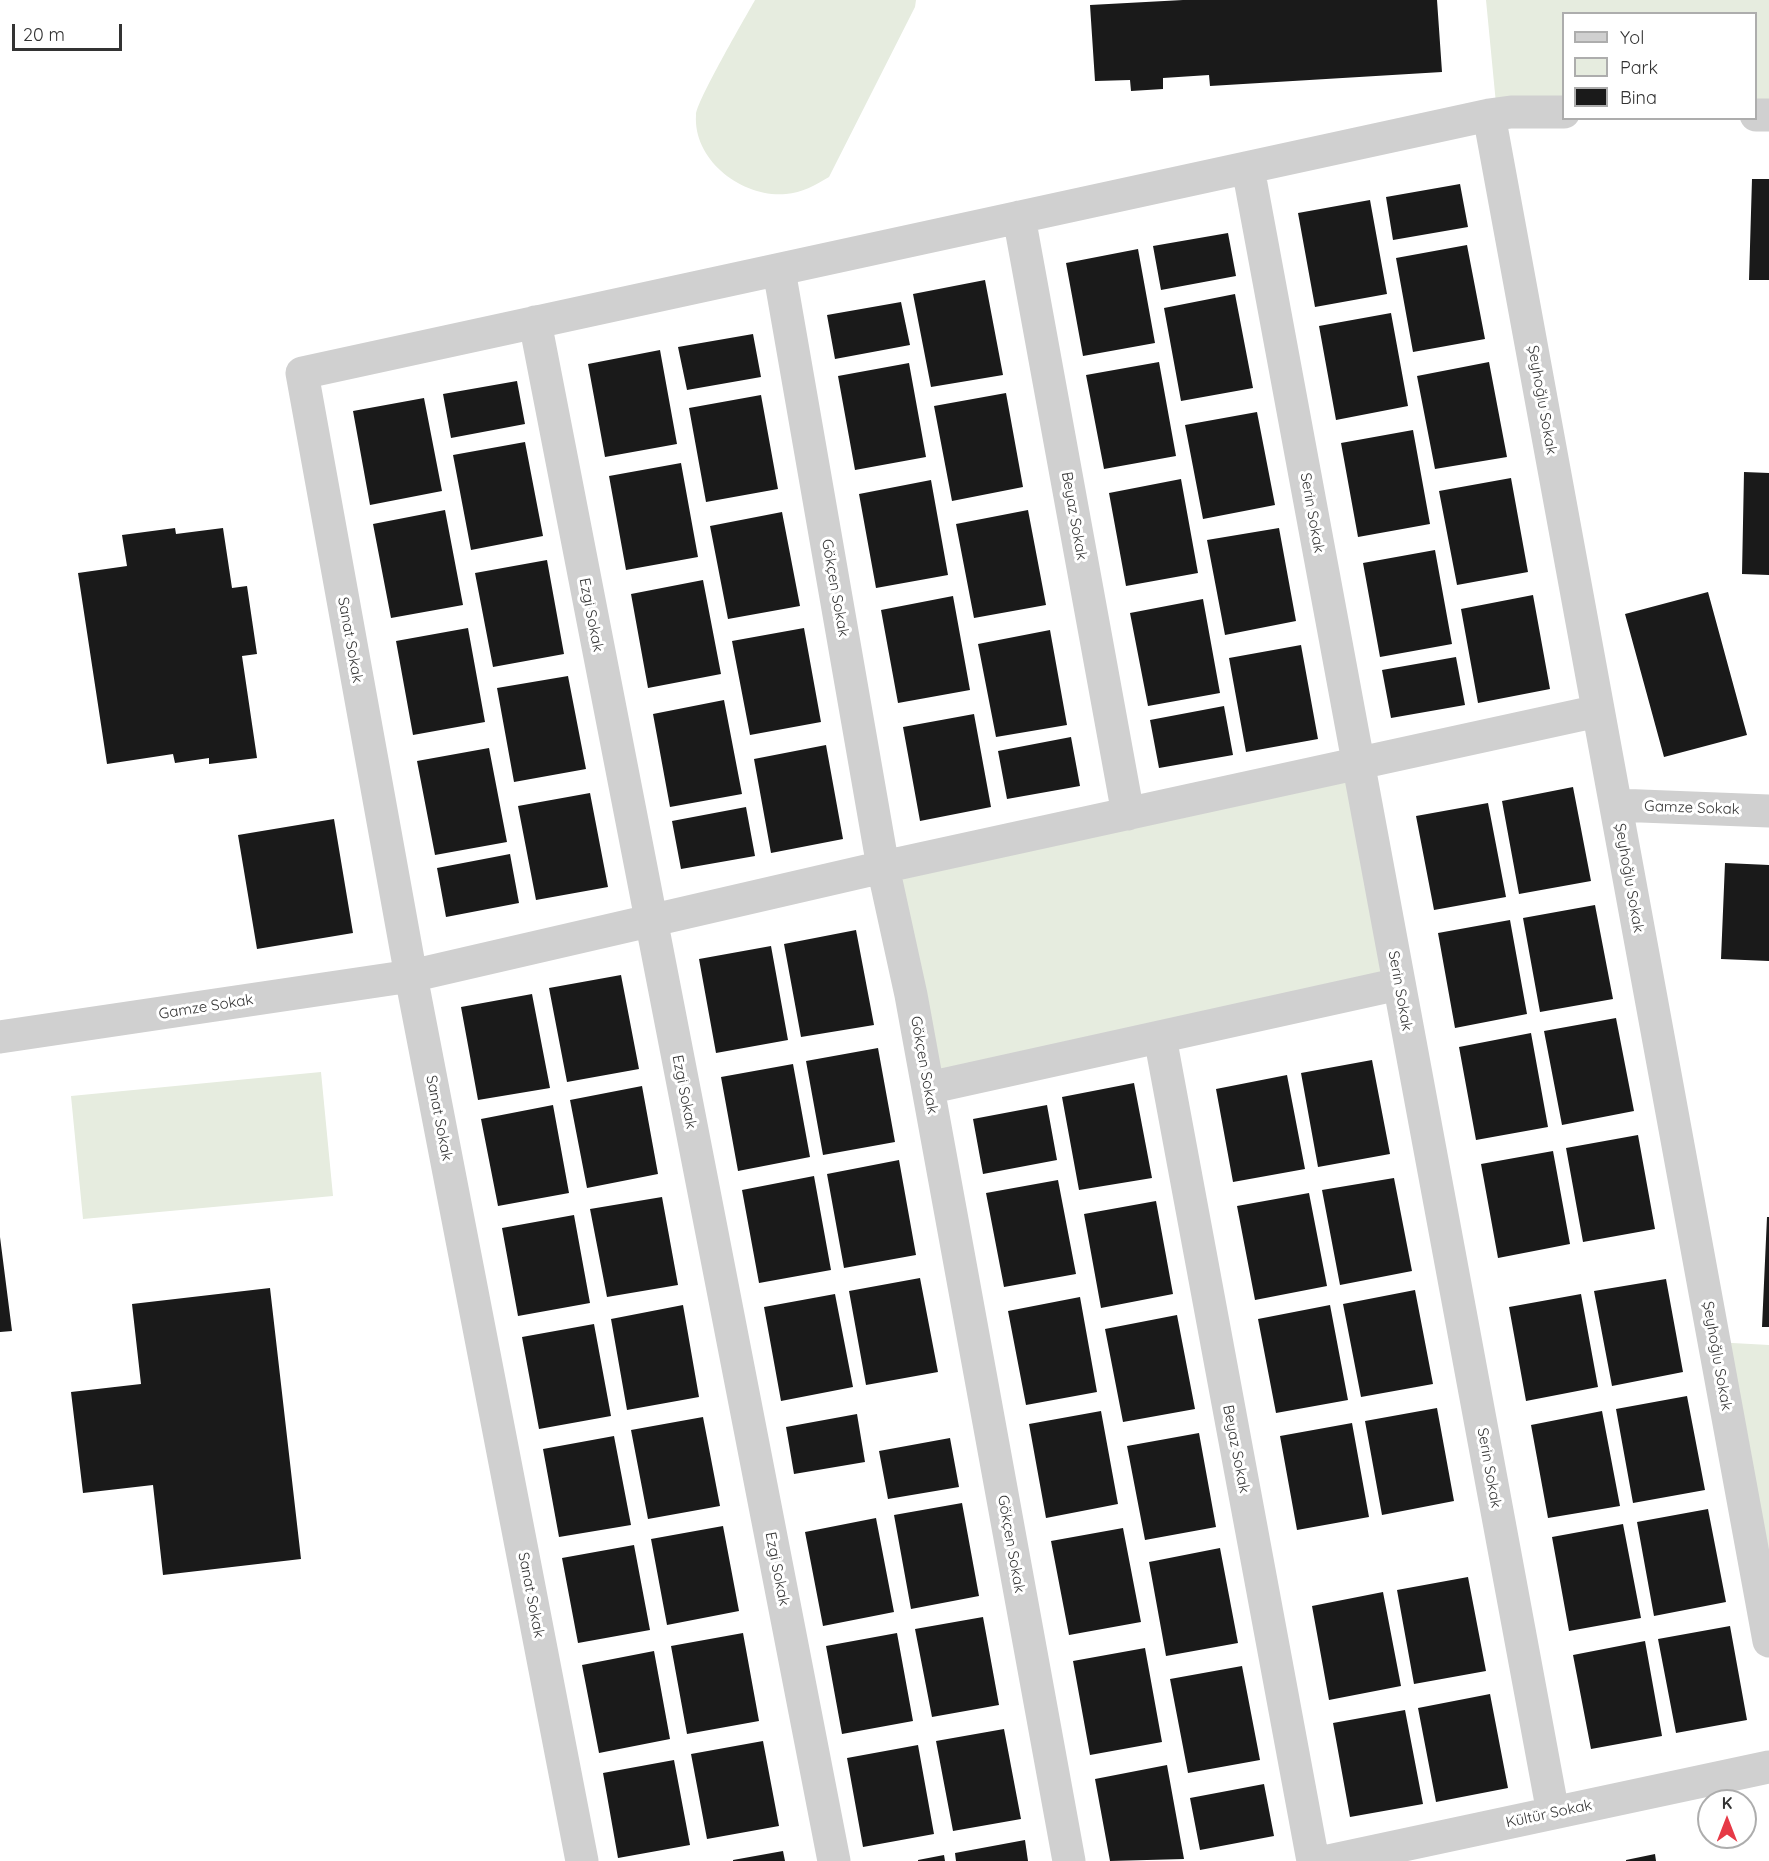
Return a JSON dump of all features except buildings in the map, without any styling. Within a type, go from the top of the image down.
[{"type":"street","points":[[535,322],[1490,115],[1511,112],[1562,112]]},
{"type":"street","name":"Şeyhoğlu Sokak","points":[[1490,115],[1769,1641]]},
{"type":"street","name":"Serin Sokak","points":[[1248,168],[1553,1814]]},
{"type":"street","name":"Beyaz Sokak","points":[[1019,217],[1128,814]]},
{"type":"street","name":"Gökçen Sokak","points":[[779,270],[883,867],[928,1088],[1069,1861]]},
{"type":"street","name":"Sanat Sokak","points":[[535,322],[302,373],[411,976],[582,1861]]},
{"type":"street","name":"Ezgi Sokak","points":[[535,322],[834,1861]]},
{"type":"street","name":"Gamze Sokak","points":[[0,1037],[411,976],[883,867],[1598,711]]},
{"type":"street","name":"Gamze Sokak","points":[[1616,805],[1769,811]]},
{"type":"street","points":[[928,1088],[1399,984]]},
{"type":"street","name":"Beyaz Sokak","points":[[1160,1037],[1313,1861]]},
{"type":"street","name":"Kültür Sokak","points":[[1329,1861],[1769,1767]]},
{"type":"green space","points":[[755,0],[916,0],[915,7],[829,177],[798,192],[770,194],[738,183],[712,161],[697,132],[698,107]]},
{"type":"green space","points":[[1486,0],[1769,0],[1769,115],[1757,115],[1757,12],[1562,12],[1562,112],[1497,114]]},
{"type":"green space","points":[[1358,763],[1399,984],[928,1088],[883,867]]},
{"type":"green space","points":[[321,1072],[333,1196],[83,1219],[71,1096]]},
{"type":"green space","points":[[1714,1342],[1769,1345],[1769,1641]]}]
